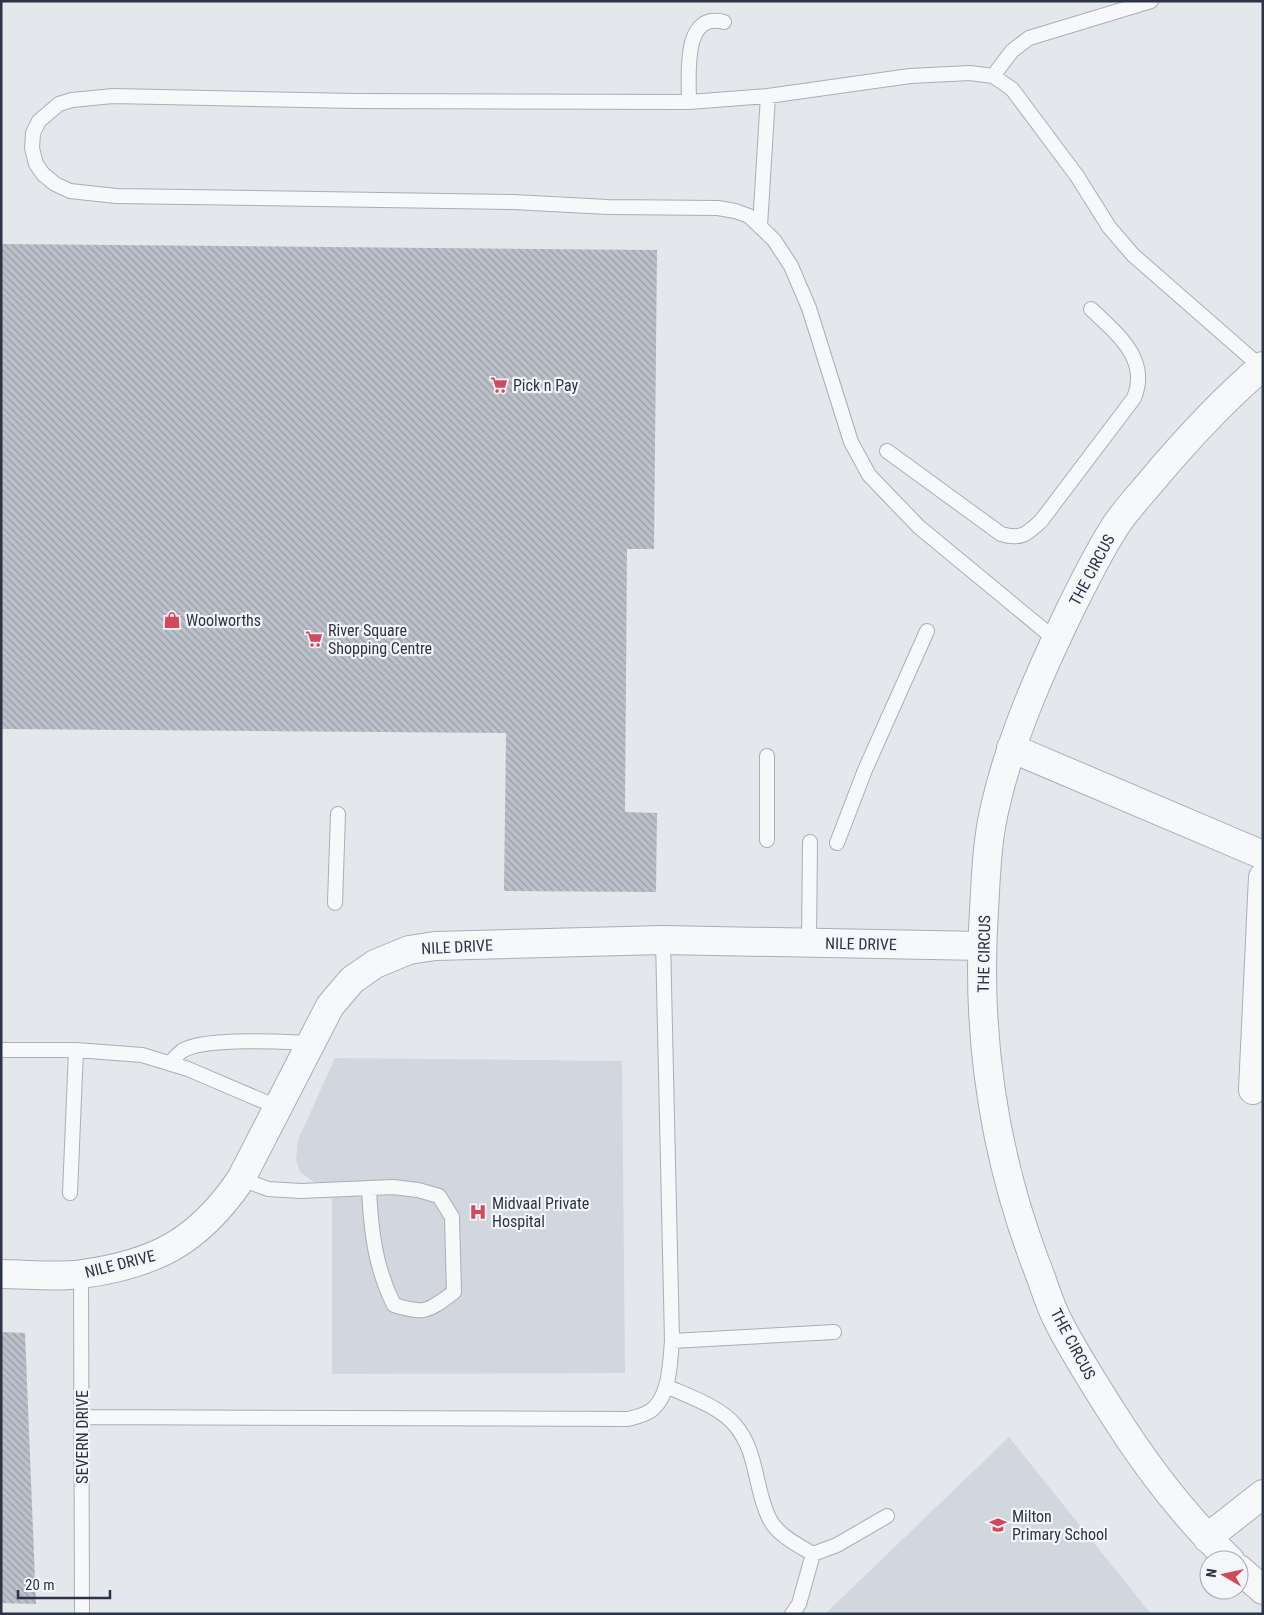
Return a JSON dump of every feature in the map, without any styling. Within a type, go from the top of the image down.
[{"type":"street","name":"THE CIRCUS","points":[[1220,1550],[1186,1515],[1129,1439],[1089,1375],[1053,1309],[1018,1216],[1002,1157],[990,1087],[984,1019],[982,946],[987,860],[995,806],[1011,748],[1056,640],[1098,555],[1118,521],[1172,457],[1262,366]]},
{"type":"street","points":[[1011,748],[1263,855]]},
{"type":"street","points":[[1253,1090],[1263,878]]},
{"type":"street","name":"NILE DRIVE","points":[[1,1274],[81,1275],[129,1264],[163,1254],[207,1222],[227,1200],[241,1179],[330,1006],[352,980],[375,964],[409,950],[435,946],[663,940],[982,946]]},
{"type":"street","points":[[1207,1538],[1263,1494]]},
{"type":"street","points":[[1249,1578],[1263,1590]]},
{"type":"lane","points":[[993,76],[1012,51],[1029,38],[1151,1]]},
{"type":"lane","points":[[688,102],[690,55],[695,31],[707,21],[715,19],[724,22]]},
{"type":"lane","points":[[1056,640],[920,528],[869,476],[851,442],[809,308],[791,266],[774,240],[749,216],[736,211],[718,208],[608,207],[513,202],[116,196],[70,191],[55,184],[43,174],[36,164],[32,148],[33,134],[39,121],[59,104],[72,100],[113,96],[356,101],[688,102],[768,96],[910,76],[970,73],[993,76],[1012,89],[1077,176],[1110,227],[1133,255],[1262,366]]},
{"type":"lane","points":[[760,226],[768,96]]},
{"type":"lane","points":[[887,451],[1001,534],[1013,538],[1025,535],[1042,522],[1134,398],[1139,386],[1139,369],[1131,352],[1091,310]]},
{"type":"lane","points":[[837,843],[865,770],[927,631]]},
{"type":"lane","points":[[767,756],[767,840]]},
{"type":"lane","points":[[335,902],[338,814]]},
{"type":"lane","points":[[809,943],[810,842]]},
{"type":"lane","points":[[82,1417],[628,1419],[644,1415],[654,1409],[666,1386],[672,1341],[663,940]]},
{"type":"lane","points":[[171,1062],[181,1052],[192,1047],[237,1042],[310,1043]]},
{"type":"lane","points":[[1,1050],[115,1052],[171,1062],[277,1107]]},
{"type":"lane","points":[[70,1193],[76,1050]]},
{"type":"lane","points":[[241,1179],[268,1189],[369,1189],[393,1187],[418,1190],[438,1196],[452,1217],[454,1292],[430,1310],[408,1309],[394,1304],[383,1282],[375,1254],[369,1189]]},
{"type":"lane","name":"SEVERN DRIVE","points":[[81,1275],[82,1607]]},
{"type":"lane","points":[[672,1341],[834,1332]]},
{"type":"lane","points":[[666,1386],[715,1409],[735,1424],[751,1450],[769,1519],[785,1537],[813,1554]]},
{"type":"lane","points":[[813,1554],[837,1545],[887,1516]]},
{"type":"lane","points":[[792,1614],[799,1604],[813,1554]]},
{"type":"shaded area","name":"Midvaal Private Hospital","points":[[335,1058],[622,1061],[625,1373],[332,1374],[332,1195],[300,1172],[296,1160],[298,1140]]},
{"type":"shaded area","name":"Milton Primary School","points":[[1009,1437],[1151,1614],[825,1614]]},
{"type":"building","name":"River Square Shopping Centre","points":[[1,244],[657,250],[654,549],[627,549],[625,812],[657,813],[656,892],[504,891],[506,733],[1,729]]},
{"type":"building","points":[[1,1332],[25,1333],[36,1604],[1,1603]]},
{"type":"place","name":"Pick n Pay","points":[[499,385]]},
{"type":"place","name":"Woolworths","points":[[172,620]]},
{"type":"place","name":"River Square Shopping Centre","points":[[314,639]]},
{"type":"place","name":"Midvaal Private Hospital","points":[[478,1212]]},
{"type":"place","name":"Milton Primary School","points":[[998,1525]]}]
